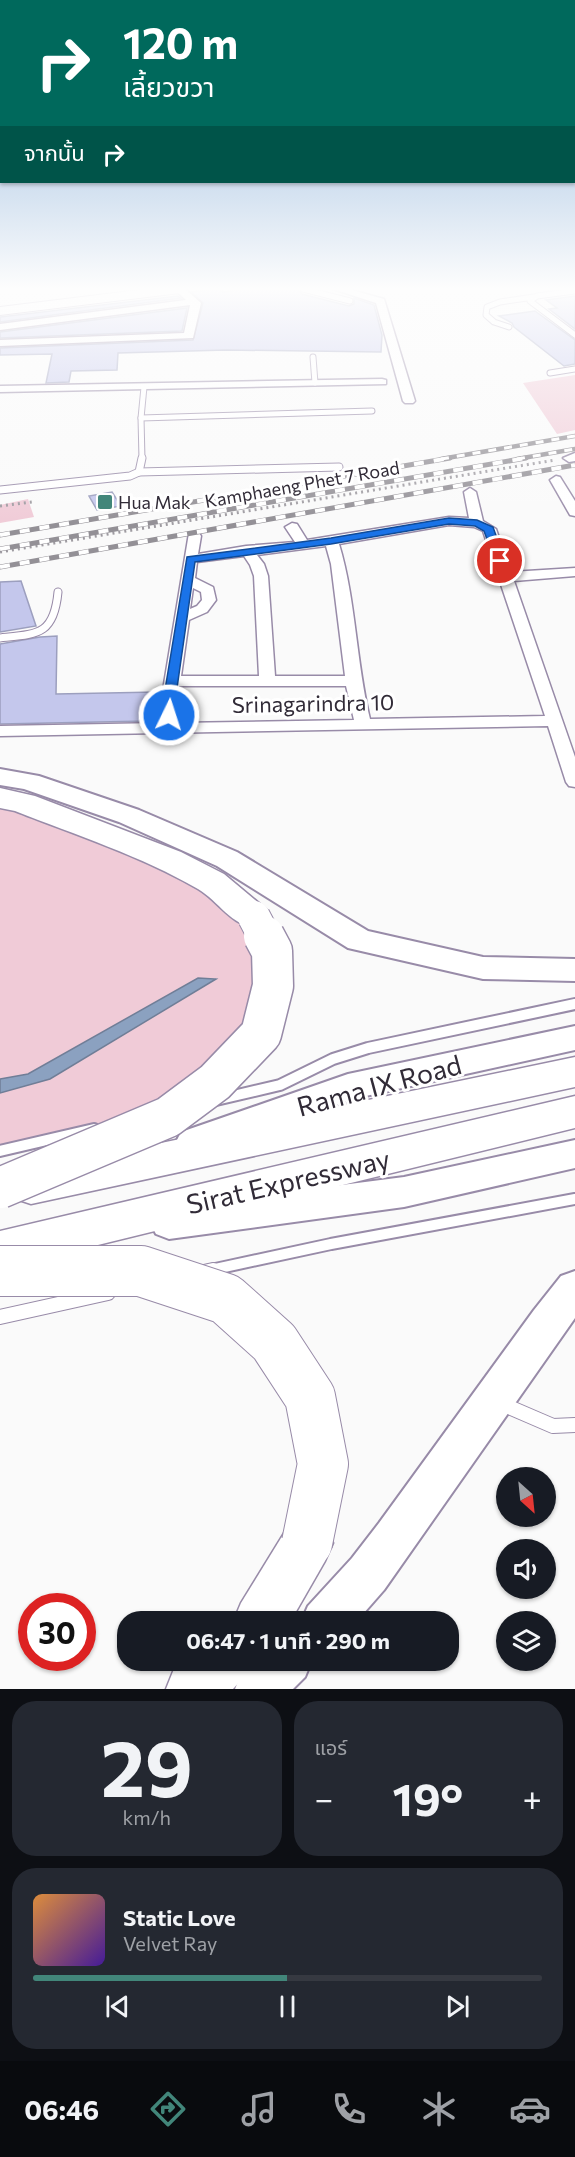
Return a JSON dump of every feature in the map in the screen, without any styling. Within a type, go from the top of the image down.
[{"type":"highway","points":[[0,798],[24,803],[169,860],[212,882],[254,918],[272,951],[273,986],[261,1034],[215,1082],[168,1116],[0,1188]]},
{"type":"highway","name":"Sirat Expressway","points":[[0,1194],[575,1072]]},
{"type":"highway","name":"Sirat Expressway","points":[[0,1250],[575,1112]]},
{"type":"highway","points":[[0,1271],[141,1271],[226,1299],[274,1342],[310,1397],[323,1464],[307,1543],[267,1611]]},
{"type":"highway","points":[[194,1689],[213,1671]]},
{"type":"main road","points":[[0,777],[28,782],[129,816],[227,859],[359,940],[483,968],[575,970]]},
{"type":"main road","name":"Rama IX Road","points":[[119,1168],[348,1087],[575,1038]]},
{"type":"main road","points":[[55,1237],[404,1192],[575,1154]]},
{"type":"main road","points":[[334,1611],[366,1576],[434,1484],[533,1339],[575,1288]]},
{"type":"main road","points":[[259,1689],[277,1671]]},
{"type":"street","points":[[399,368],[409,401]]},
{"type":"street","points":[[0,389],[382,382]]},
{"type":"street","points":[[556,480],[575,512]]},
{"type":"street","points":[[470,492],[480,524]]},
{"type":"street","points":[[190,559],[246,550],[331,541],[449,521],[480,524],[489,529],[575,782]]},
{"type":"street","points":[[292,527],[303,544]]},
{"type":"street","points":[[170,728],[172,681],[194,536]]},
{"type":"street","points":[[331,541],[338,564],[353,681],[363,724]]},
{"type":"street","points":[[246,550],[257,564],[261,576],[267,681]]},
{"type":"street","points":[[505,577],[575,572]]},
{"type":"street","points":[[182,618],[202,609],[209,600],[208,590],[187,580]]},
{"type":"street","points":[[172,681],[353,681]]},
{"type":"street","name":"Srinagarindra 10","points":[[0,731],[554,721]]},
{"type":"lane","points":[[314,368],[315,383]]},
{"type":"lane","points":[[550,373],[575,369]]},
{"type":"lane","points":[[139,472],[142,465],[141,418],[144,387]]},
{"type":"lane","points":[[141,418],[372,411]]},
{"type":"lane","points":[[0,490],[130,476],[139,472],[339,467]]},
{"type":"lane","points":[[0,638],[42,633],[48,629],[58,609],[58,592]]},
{"type":"lane","points":[[125,1122],[280,1085],[333,1059],[368,1048],[575,1004]]},
{"type":"lane","points":[[0,1150],[103,1127]]},
{"type":"lane","points":[[148,1284],[331,1244],[575,1199]]},
{"type":"lane","points":[[0,1317],[125,1290]]},
{"type":"lane","points":[[492,1399],[553,1426],[575,1425]]},
{"type":"path","name":"Kamphaeng Phet 7 Road","points":[[0,552],[572,457]]},
{"type":"shaded area","points":[[575,375],[575,430],[557,434],[523,383]]},
{"type":"shaded area","points":[[28,499],[34,517],[0,523],[0,505]]},
{"type":"shaded area","points":[[0,798],[169,860],[254,917],[273,986],[174,1112],[0,1151]]},
{"type":"water","points":[[198,978],[216,979],[50,1079],[0,1093],[0,1079],[28,1074]]},
{"type":"building","points":[[49,368],[117,368],[117,370],[71,371],[69,382],[46,383]]},
{"type":"building","points":[[112,492],[121,506],[97,510],[89,496]]},
{"type":"building","points":[[21,581],[36,626],[0,632],[0,582]]},
{"type":"building","points":[[57,636],[56,694],[157,692],[147,721],[0,724],[0,644]]},
{"type":"railway","points":[[441,459],[575,436]]},
{"type":"railway","points":[[517,459],[575,449]]},
{"type":"railway","points":[[0,535],[450,458]]},
{"type":"railway","points":[[0,549],[526,458]]},
{"type":"railway","points":[[0,567],[575,465]]},
{"type":"place","name":"Hua Mak","points":[[105,502]]},
{"type":"route","points":[[169,715],[190,559],[246,550],[331,541],[449,521],[477,523],[489,529],[500,561]]}]
